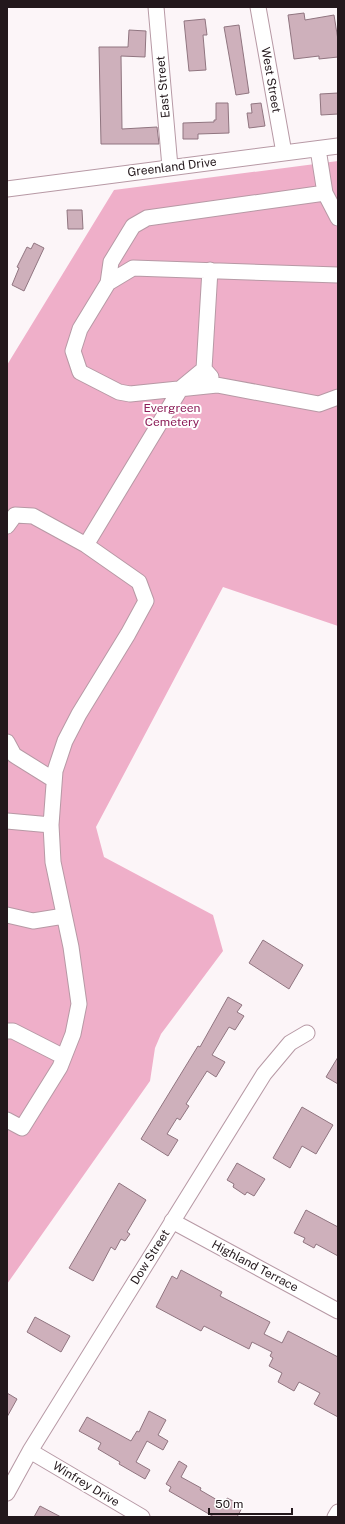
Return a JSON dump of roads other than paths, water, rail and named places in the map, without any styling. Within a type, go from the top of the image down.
[{"type":"street","name":"East Street","points":[[156,7],[170,167]]},
{"type":"street","name":"West Street","points":[[258,7],[284,153]]},
{"type":"street","name":"Greenland Drive","points":[[7,189],[338,146]]},
{"type":"street","points":[[318,148],[325,193],[338,218]]},
{"type":"street","points":[[325,193],[147,218],[133,226],[124,244],[111,262],[108,283],[80,329],[73,351],[80,372],[119,392],[130,394],[217,385],[319,404],[338,397]]},
{"type":"street","points":[[124,244],[133,268]]},
{"type":"street","points":[[108,283],[133,268],[338,275]]},
{"type":"street","points":[[210,270],[204,369],[217,385]]},
{"type":"street","points":[[86,544],[181,388],[204,369]]},
{"type":"street","points":[[7,526],[15,515],[33,516],[86,544],[139,582],[146,601],[128,634],[78,714],[65,741],[55,771],[50,824],[53,862],[79,1004],[73,1034],[60,1067],[22,1128],[7,1120]]},
{"type":"street","points":[[9,751],[54,780]]},
{"type":"street","points":[[7,821],[50,824]]},
{"type":"street","points":[[7,915],[33,921],[64,916]]},
{"type":"street","points":[[9,1027],[64,1057]]},
{"type":"street","name":"Dow Street","points":[[7,1493],[30,1451],[264,1074],[290,1043],[307,1033]]},
{"type":"street","name":"Highland Terrace","points":[[172,1221],[338,1312]]},
{"type":"street","name":"Winfrey Drive","points":[[30,1451],[142,1517]]},
{"type":"street","points":[[335,1517],[338,1512]]},
{"type":"park label","name":"Evergreen Cemetery","points":[[172,415]]}]
